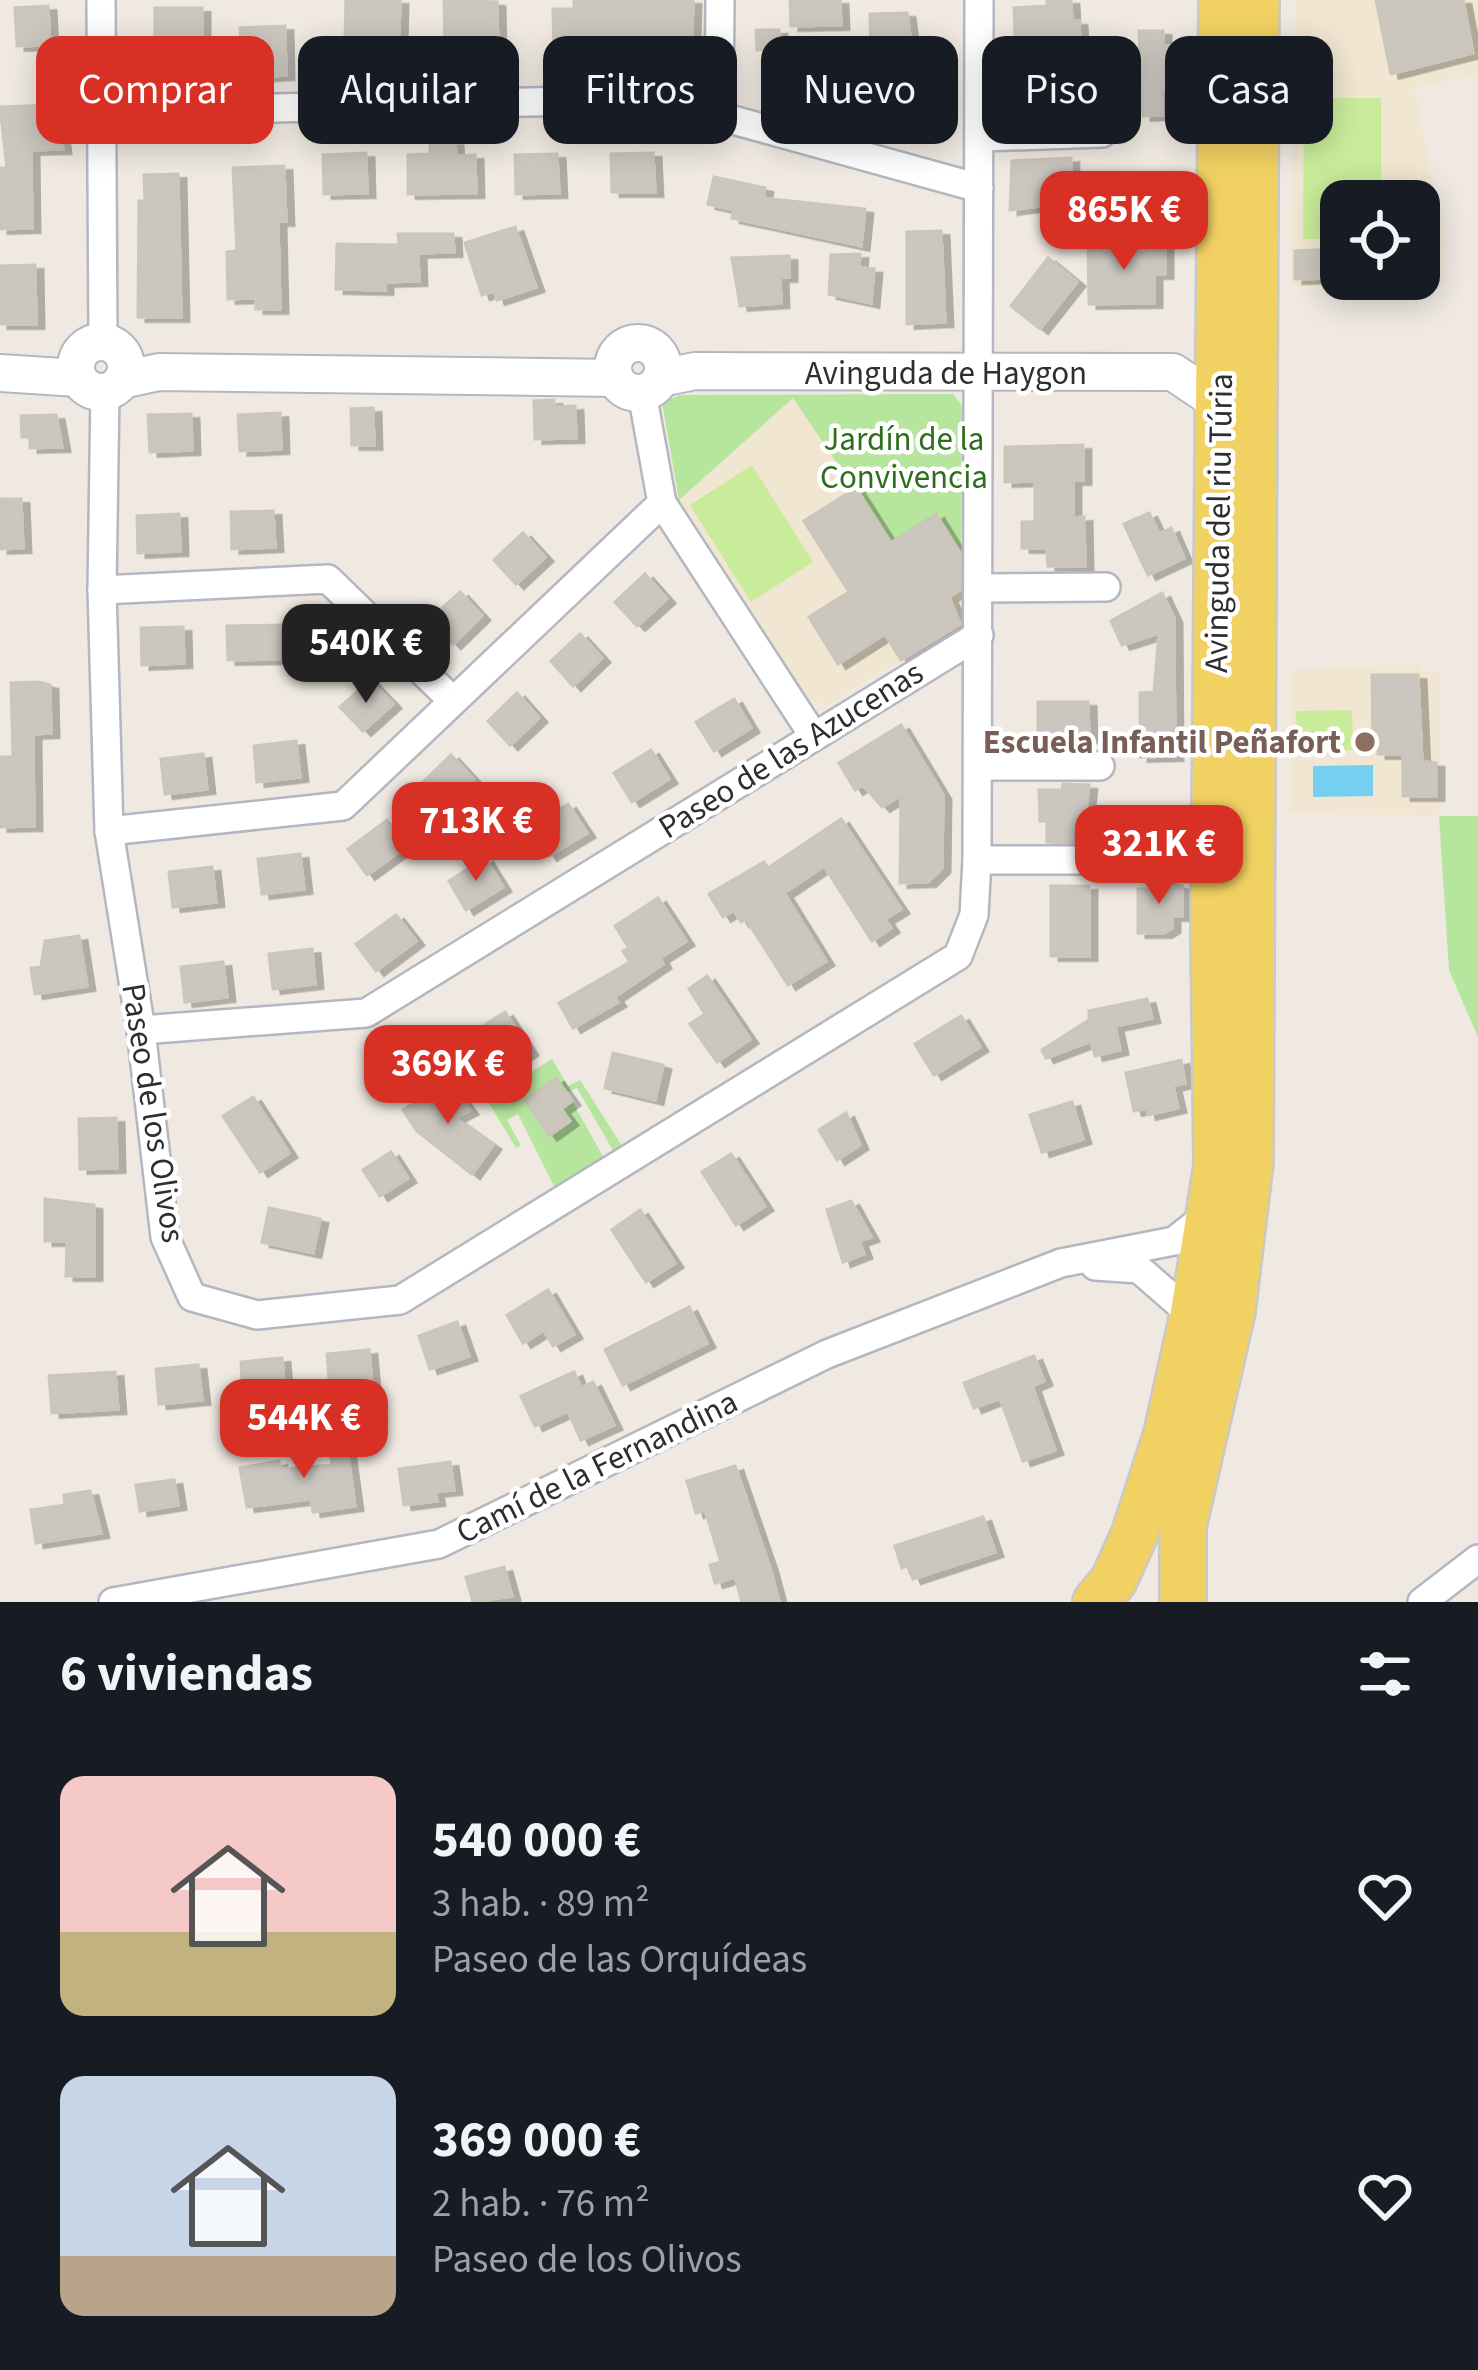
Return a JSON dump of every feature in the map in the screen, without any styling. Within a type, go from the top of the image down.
[{"type":"main road","name":"Avinguda del riu Túria","points":[[1096,1602],[1114,1580],[1136,1533],[1167,1434],[1193,1316],[1217,1166],[1214,935],[1222,0]]},
{"type":"main road","name":"Avinguda del riu Túria","points":[[1183,1602],[1183,1526],[1232,1311],[1250,1162],[1256,0]]},
{"type":"street","name":"Paseo de los Olivos","points":[[101,0],[101,36]]},
{"type":"street","points":[[719,36],[720,0]]},
{"type":"street","name":"Paseo de los Olivos","points":[[980,0],[982,91]]},
{"type":"street","points":[[274,108],[543,102]]},
{"type":"street","points":[[737,118],[979,188]]},
{"type":"street","name":"Paseo de los Olivos","points":[[101,144],[102,590],[109,831],[141,1030],[165,1238],[192,1297],[257,1316],[400,1300],[958,956],[974,915],[977,860],[982,144]]},
{"type":"street","name":"Avinguda de Haygon","points":[[0,373],[102,368],[638,372],[982,366],[1174,357],[1221,330]]},
{"type":"street","name":"Avinguda de Haygon","points":[[0,358],[102,368]]},
{"type":"street","name":"Avinguda de Haygon","points":[[982,366],[1174,372],[1222,405]]},
{"type":"street","points":[[638,372],[662,503],[813,735]]},
{"type":"street","points":[[109,831],[343,806],[662,503]]},
{"type":"street","points":[[102,590],[328,579],[452,700]]},
{"type":"street","points":[[981,589],[1106,587]]},
{"type":"street","name":"Paseo de las Azucenas","points":[[141,1030],[366,1013],[979,635]]},
{"type":"street","points":[[978,766],[1100,766]]},
{"type":"street","points":[[977,860],[1102,860]]},
{"type":"street","name":"Camí de la Fernandina","points":[[113,1602],[440,1544],[827,1354],[1061,1263],[1174,1241],[1210,1213]]},
{"type":"street","points":[[1061,1263],[1138,1269],[1193,1316]]},
{"type":"street","points":[[1422,1602],[1478,1559]]},
{"type":"shaded area","points":[[1296,0],[1478,0],[1478,74],[1415,88],[1433,180],[1320,180],[1320,286],[1291,286],[1293,144],[1333,144],[1333,36],[1295,36]]},
{"type":"shaded area","points":[[1440,219],[1443,235],[1440,286]]},
{"type":"shaded area","points":[[793,397],[890,542],[936,514],[961,554],[964,621],[828,705],[809,701],[679,500]]},
{"type":"shaded area","name":"Escuela Infantil Peñafort","points":[[1421,664],[1422,672],[1441,672],[1439,816],[1290,813],[1292,670]]},
{"type":"green space","points":[[1333,98],[1381,98],[1381,180],[1320,180],[1320,239],[1303,239],[1304,144],[1333,144]]},
{"type":"green space","name":"Jardín de la Convivencia","points":[[953,394],[962,406],[961,554],[935,515],[891,543],[793,398],[679,500],[662,402],[681,395]]},
{"type":"green space","points":[[752,465],[813,562],[751,602],[690,505]]},
{"type":"green space","points":[[1352,710],[1353,750],[1297,751],[1296,711]]},
{"type":"green space","points":[[1439,816],[1478,816],[1478,1037],[1449,970]]},
{"type":"green space","points":[[552,1059],[568,1086],[580,1080],[624,1149],[615,1154],[577,1088],[567,1092],[558,1080],[525,1100],[548,1135],[569,1122],[561,1109],[572,1101],[605,1160],[557,1192],[518,1114],[507,1120],[521,1146],[516,1148],[487,1100]]},
{"type":"water","points":[[1373,765],[1373,796],[1313,797],[1313,766]]},
{"type":"building","points":[[346,0],[400,0],[399,36],[345,36]]},
{"type":"building","points":[[444,0],[497,2],[498,36],[445,36]]},
{"type":"building","points":[[574,0],[693,0],[692,36],[554,36],[553,9],[574,9]]},
{"type":"building","points":[[790,0],[840,0],[841,25],[791,26]]},
{"type":"building","points":[[1047,0],[1071,0],[1072,21],[1079,21],[1080,36],[1015,36],[1014,8],[1047,6]]},
{"type":"building","points":[[1376,0],[1463,0],[1473,53],[1391,74]]},
{"type":"building","points":[[48,6],[50,36],[36,36],[36,45],[17,46],[15,8]]},
{"type":"building","points":[[155,8],[202,8],[202,36],[155,36]]},
{"type":"building","points":[[907,13],[910,36],[870,36],[870,14]]},
{"type":"building","points":[[285,26],[286,75],[274,76],[274,36],[240,36],[240,28]]},
{"type":"building","points":[[756,30],[779,30],[779,36],[761,36],[761,50],[757,50]]},
{"type":"building","points":[[1139,31],[1163,31],[1162,115],[1143,116]]},
{"type":"building","points":[[36,106],[36,144],[62,144],[63,149],[31,150],[32,228],[0,229],[0,168],[7,168],[0,107]]},
{"type":"building","points":[[430,144],[455,144],[456,156],[475,155],[476,193],[408,194],[408,155],[430,154]]},
{"type":"building","points":[[366,153],[367,193],[324,194],[323,155]]},
{"type":"building","points":[[653,153],[655,192],[612,192],[611,154]]},
{"type":"building","points":[[557,154],[559,193],[516,194],[515,155]]},
{"type":"building","points":[[1071,158],[1070,202],[1010,210],[1012,161]]},
{"type":"building","points":[[284,166],[286,221],[278,221],[280,309],[256,309],[256,298],[228,299],[227,252],[237,251],[233,168]]},
{"type":"building","points":[[178,174],[181,317],[138,317],[139,201],[145,201],[144,175]]},
{"type":"building","points":[[714,177],[765,188],[763,198],[865,209],[861,246],[732,218],[734,210],[708,204]]},
{"type":"building","points":[[515,227],[536,287],[497,300],[494,291],[482,295],[465,243]]},
{"type":"building","points":[[941,231],[945,322],[907,324],[907,232]]},
{"type":"building","points":[[398,234],[453,234],[454,252],[418,253],[419,281],[385,282],[385,290],[336,289],[337,244],[399,245]]},
{"type":"building","points":[[1165,244],[1165,274],[1154,274],[1154,303],[1089,304],[1088,245]]},
{"type":"building","points":[[1320,250],[1320,278],[1295,279],[1295,251]]},
{"type":"building","points":[[860,254],[859,268],[874,269],[871,303],[829,294],[831,255]]},
{"type":"building","points":[[789,256],[789,277],[780,277],[781,303],[740,306],[732,258]]},
{"type":"building","points":[[1048,258],[1077,282],[1040,329],[1011,306]]},
{"type":"building","points":[[35,265],[36,324],[0,324],[0,266]]},
{"type":"building","points":[[554,400],[554,407],[575,406],[576,438],[535,439],[534,401]]},
{"type":"building","points":[[373,408],[374,445],[352,445],[351,409]]},
{"type":"building","points":[[280,413],[281,449],[240,451],[238,415]]},
{"type":"building","points":[[191,414],[192,450],[150,452],[148,415]]},
{"type":"building","points":[[56,415],[62,447],[30,448],[30,437],[22,437],[21,416]]},
{"type":"building","points":[[1083,445],[1083,480],[1073,480],[1073,518],[1084,517],[1085,566],[1048,566],[1047,548],[1022,548],[1022,522],[1035,522],[1035,481],[1005,482],[1005,447]]},
{"type":"building","points":[[856,488],[891,543],[936,514],[960,553],[960,590],[949,597],[960,624],[901,660],[885,634],[838,664],[809,617],[849,592],[804,521]]},
{"type":"building","points":[[0,499],[21,499],[23,548],[0,549]]},
{"type":"building","points":[[273,511],[275,547],[232,549],[231,512]]},
{"type":"building","points":[[1149,513],[1159,534],[1171,528],[1184,558],[1148,575],[1124,524]]},
{"type":"building","points":[[179,514],[180,551],[138,553],[137,516]]},
{"type":"building","points":[[523,533],[545,557],[516,584],[494,560]]},
{"type":"building","points":[[645,574],[667,599],[637,626],[615,602]]},
{"type":"building","points":[[460,592],[482,616],[453,644],[430,619]]},
{"type":"building","points":[[1162,593],[1174,618],[1175,756],[1140,757],[1140,693],[1154,692],[1159,633],[1122,645],[1111,621]]},
{"type":"building","points":[[283,625],[284,659],[228,660],[227,626]]},
{"type":"building","points":[[183,627],[184,663],[142,665],[141,628]]},
{"type":"building","points":[[580,634],[602,658],[573,686],[551,661]]},
{"type":"building","points":[[1372,675],[1418,675],[1422,762],[1436,763],[1436,796],[1403,796],[1403,754],[1378,754],[1378,743],[1373,743]]},
{"type":"building","points":[[370,680],[393,704],[363,731],[340,707]]},
{"type":"building","points":[[11,683],[50,685],[51,733],[33,734],[34,826],[0,827],[0,757],[13,757]]},
{"type":"building","points":[[517,693],[539,718],[510,745],[488,721]]},
{"type":"building","points":[[734,699],[751,728],[714,751],[696,722]]},
{"type":"building","points":[[1038,702],[1088,702],[1089,738],[1038,739]]},
{"type":"building","points":[[901,725],[943,795],[942,868],[928,882],[900,883],[901,795],[882,807],[863,785],[855,790],[839,763]]},
{"type":"building","points":[[296,741],[300,777],[257,782],[254,746]]},
{"type":"building","points":[[651,750],[669,779],[632,802],[614,773]]},
{"type":"building","points":[[203,754],[207,789],[165,794],[161,759]]},
{"type":"building","points":[[451,755],[474,780],[444,807],[422,783]]},
{"type":"building","points":[[1063,784],[1089,785],[1082,842],[1047,842],[1047,821],[1040,821],[1039,790],[1062,790]]},
{"type":"building","points":[[568,804],[587,833],[549,856],[532,827]]},
{"type":"building","points":[[841,819],[901,909],[885,919],[891,928],[872,941],[824,866],[784,893],[826,961],[788,985],[746,919],[741,922],[734,910],[723,917],[709,894],[764,862],[768,868]]},
{"type":"building","points":[[387,820],[407,846],[367,875],[348,849]]},
{"type":"building","points":[[300,854],[304,889],[262,894],[258,859]]},
{"type":"building","points":[[485,858],[503,887],[466,910],[449,881]]},
{"type":"building","points":[[212,867],[216,902],[173,907],[169,872]]},
{"type":"building","points":[[1149,879],[1182,886],[1182,916],[1172,916],[1172,928],[1164,933],[1138,933],[1138,889],[1149,889]]},
{"type":"building","points":[[1051,886],[1089,886],[1089,956],[1051,956]]},
{"type":"building","points":[[658,898],[686,941],[660,958],[663,964],[614,997],[618,1002],[573,1028],[559,1003],[630,962],[623,951],[629,948],[615,926]]},
{"type":"building","points":[[396,915],[416,941],[376,971],[356,944]]},
{"type":"building","points":[[79,936],[87,986],[35,994],[31,968],[41,967],[45,941]]},
{"type":"building","points":[[312,949],[315,984],[273,989],[269,954]]},
{"type":"building","points":[[223,962],[227,997],[185,1002],[181,967]]},
{"type":"building","points":[[707,976],[750,1039],[717,1062],[690,1024],[705,1014],[689,989]]},
{"type":"building","points":[[1147,999],[1152,1018],[1115,1026],[1120,1050],[1095,1056],[1091,1041],[1046,1058],[1042,1050],[1089,1020],[1089,1011]]},
{"type":"building","points":[[505,1012],[530,1051],[504,1067],[480,1028]]},
{"type":"building","points":[[961,1016],[980,1047],[934,1075],[915,1044]]},
{"type":"building","points":[[613,1053],[663,1065],[655,1100],[605,1088]]},
{"type":"building","points":[[1181,1060],[1185,1083],[1173,1086],[1178,1108],[1148,1115],[1147,1108],[1134,1111],[1126,1073]]},
{"type":"building","points":[[556,1078],[572,1101],[561,1109],[570,1121],[549,1136],[525,1100]]},
{"type":"building","points":[[449,1082],[470,1110],[455,1118],[493,1145],[472,1174],[417,1131],[403,1110]]},
{"type":"building","points":[[253,1097],[289,1153],[260,1172],[223,1116]]},
{"type":"building","points":[[1072,1102],[1083,1139],[1042,1152],[1030,1115]]},
{"type":"building","points":[[846,1113],[860,1145],[837,1160],[819,1130]]},
{"type":"building","points":[[116,1118],[117,1168],[80,1169],[79,1119]]},
{"type":"building","points":[[391,1152],[408,1178],[380,1196],[363,1170]]},
{"type":"building","points":[[731,1154],[765,1206],[736,1225],[702,1172]]},
{"type":"building","points":[[45,1199],[94,1205],[94,1276],[66,1276],[67,1241],[45,1241]]},
{"type":"building","points":[[851,1201],[871,1237],[859,1241],[864,1254],[843,1262],[827,1210]]},
{"type":"building","points":[[269,1208],[320,1219],[313,1253],[262,1242]]},
{"type":"building","points":[[640,1210],[675,1263],[646,1282],[612,1230]]},
{"type":"building","points":[[548,1290],[574,1334],[553,1346],[544,1330],[523,1343],[507,1315]]},
{"type":"building","points":[[689,1307],[707,1343],[623,1385],[605,1350]]},
{"type":"building","points":[[457,1322],[469,1356],[430,1369],[419,1336]]},
{"type":"building","points":[[369,1350],[372,1385],[330,1389],[327,1354]]},
{"type":"building","points":[[1034,1356],[1044,1381],[1032,1386],[1055,1450],[1023,1461],[1000,1398],[974,1408],[964,1383]]},
{"type":"building","points":[[282,1358],[285,1393],[243,1397],[241,1362]]},
{"type":"building","points":[[198,1365],[202,1400],[159,1404],[156,1369]]},
{"type":"building","points":[[115,1372],[118,1409],[52,1413],[49,1376]]},
{"type":"building","points":[[574,1372],[581,1388],[593,1382],[614,1425],[581,1440],[568,1411],[535,1426],[521,1396]]},
{"type":"building","points":[[344,1426],[355,1506],[313,1512],[311,1499],[247,1507],[240,1468],[279,1461],[280,1469],[332,1465],[328,1428]]},
{"type":"building","points":[[450,1462],[454,1490],[435,1492],[437,1501],[404,1505],[399,1469]]},
{"type":"building","points":[[735,1466],[779,1602],[742,1602],[735,1577],[715,1583],[710,1565],[721,1562],[705,1510],[696,1513],[687,1481]]},
{"type":"building","points":[[174,1480],[178,1505],[140,1511],[136,1485]]},
{"type":"building","points":[[90,1491],[101,1533],[36,1543],[31,1510],[65,1505],[64,1495]]},
{"type":"building","points":[[983,1517],[995,1552],[913,1579],[908,1565],[902,1568],[895,1546]]},
{"type":"building","points":[[504,1567],[512,1596],[473,1602],[466,1577]]},
{"type":"place","name":"Escuela Infantil Peñafort","points":[[1365,742]]}]
